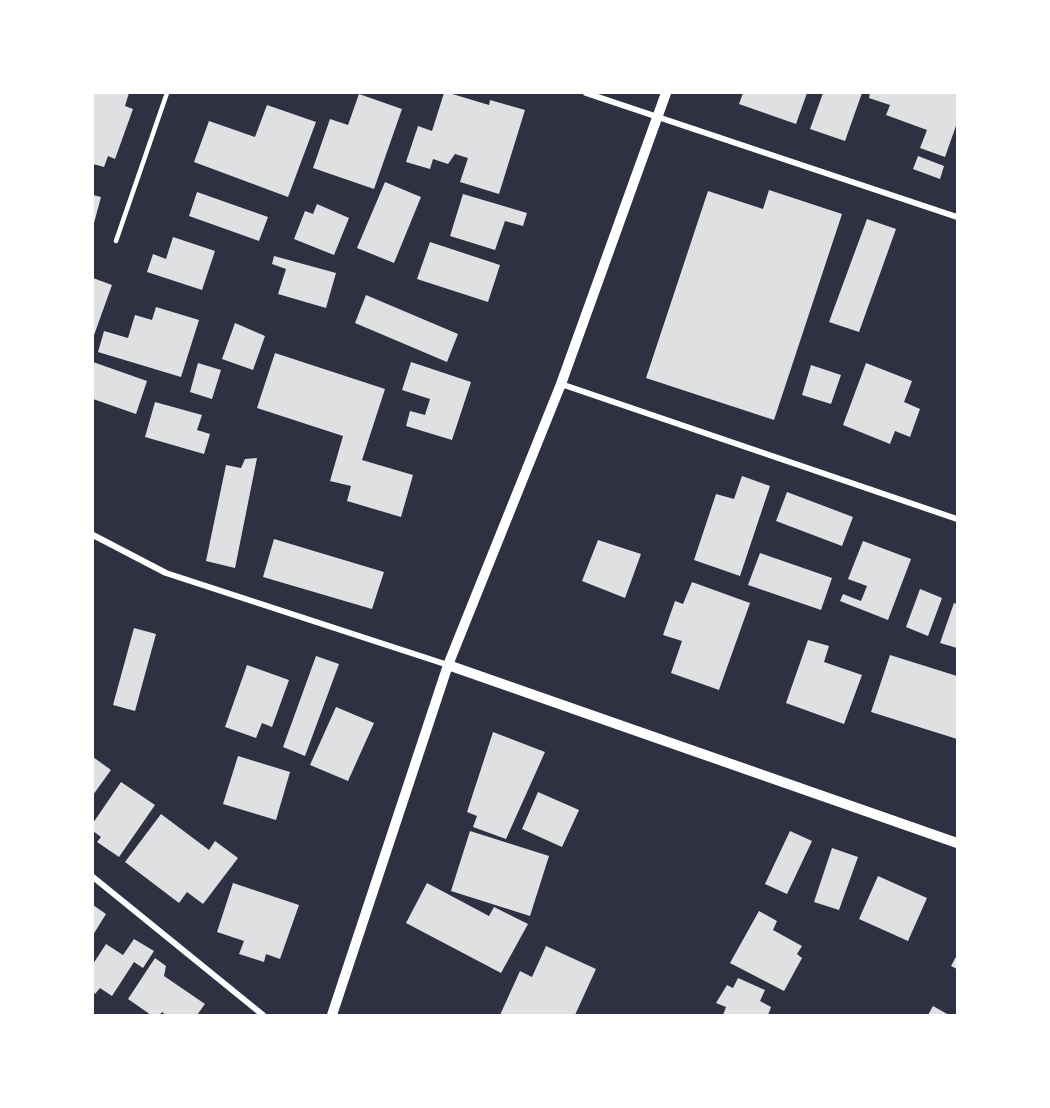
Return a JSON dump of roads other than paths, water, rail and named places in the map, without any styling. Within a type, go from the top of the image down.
[{"type":"street","points":[[586,93],[957,217]]},
{"type":"street","points":[[332,1015],[448,665],[561,384],[666,93]]},
{"type":"street","points":[[561,384],[957,519]]},
{"type":"street","points":[[93,535],[166,573],[448,665],[957,843]]},
{"type":"street","points":[[93,878],[263,1015]]},
{"type":"lane","points":[[117,241],[167,93]]}]
